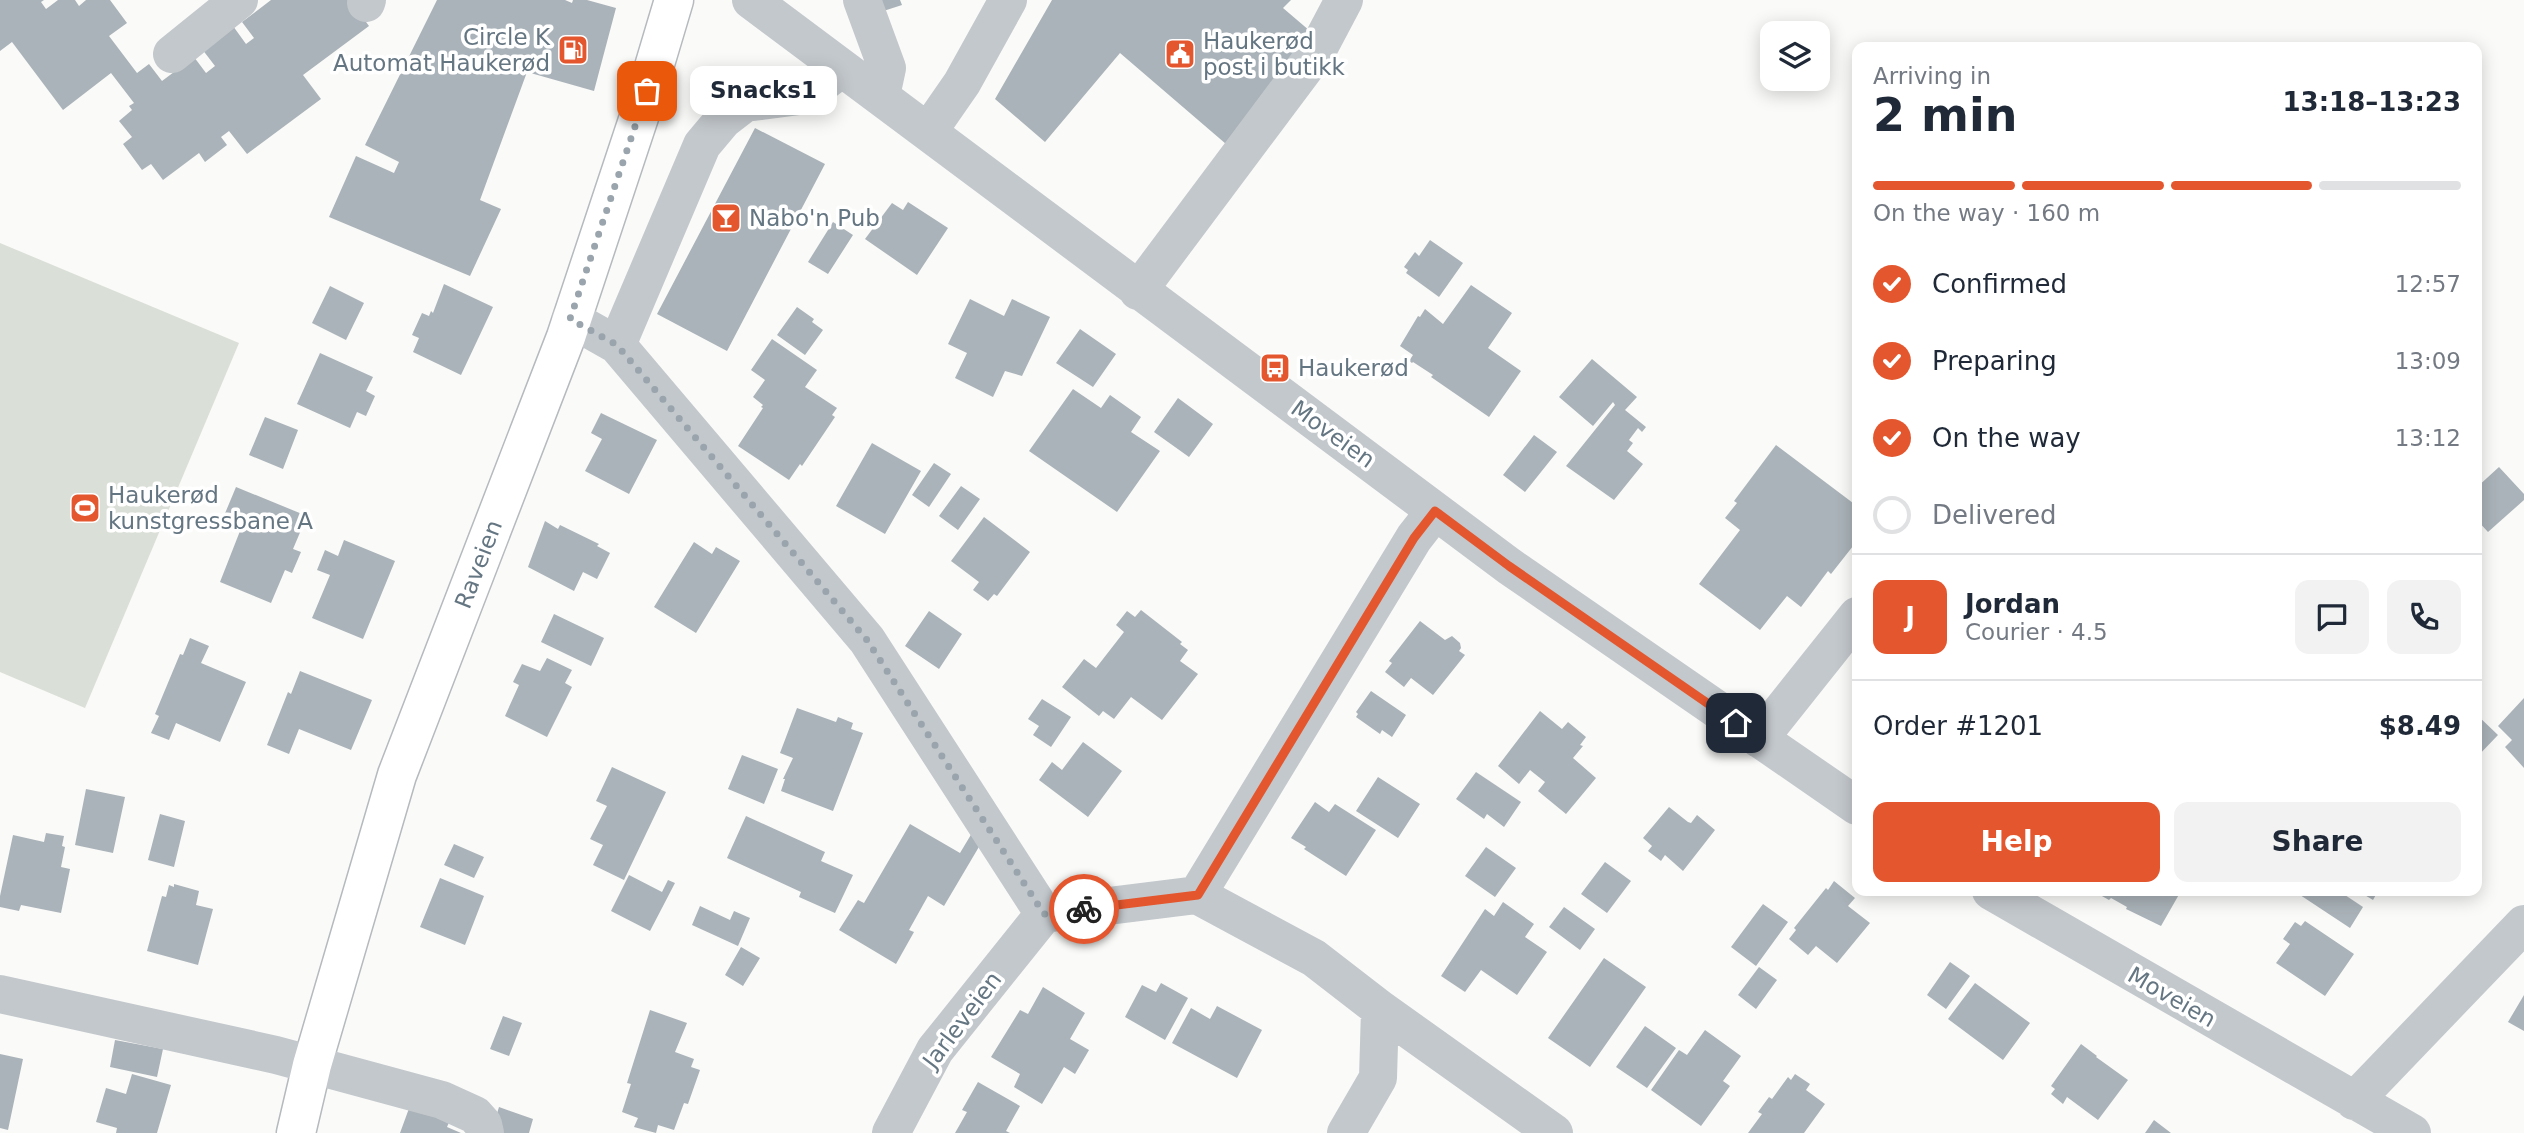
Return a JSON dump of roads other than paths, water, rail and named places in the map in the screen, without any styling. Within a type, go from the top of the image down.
[{"type":"main road","name":"Raveien","points":[[296,1133],[312,1065],[397,775],[566,337],[640,114],[674,0]]},
{"type":"street","points":[[172,54],[239,0]]},
{"type":"street","name":"Moveien","points":[[751,0],[1509,566],[1852,803]]},
{"type":"street","points":[[862,0],[887,68],[881,96]]},
{"type":"street","points":[[928,132],[962,82],[1009,0]]},
{"type":"street","points":[[1138,291],[1316,53],[1344,0]]},
{"type":"street","points":[[617,345],[702,145],[723,120],[745,103],[807,95],[842,68]]},
{"type":"street","points":[[570,319],[617,345],[867,640],[1044,914],[1198,895],[1314,958],[1380,1009],[1554,1133]]},
{"type":"street","points":[[1198,895],[1414,538],[1435,511]]},
{"type":"street","points":[[1759,739],[1852,622]]},
{"type":"street","name":"Moveien","points":[[2012,896],[2037,902],[2354,1101],[2412,1133]]},
{"type":"street","name":"Jarleveien","points":[[891,1133],[935,1050],[1044,914]]},
{"type":"street","points":[[2354,1101],[2524,924]]},
{"type":"street","points":[[0,994],[312,1065],[442,1100],[475,1115],[485,1133]]},
{"type":"street","points":[[1346,1133],[1378,1078],[1380,1009]]},
{"type":"place","name":"Circle K Automat Haukerød","points":[[573,50]]},
{"type":"place","name":"Haukerød post i butikk","points":[[1180,54]]},
{"type":"place","name":"Snacks1","points":[[647,91]]},
{"type":"place","name":"Nabo'n Pub","points":[[726,218]]},
{"type":"place","name":"Haukerød","points":[[1275,368]]},
{"type":"place","name":"Haukerød kunstgressbane A","points":[[85,508]]}]
